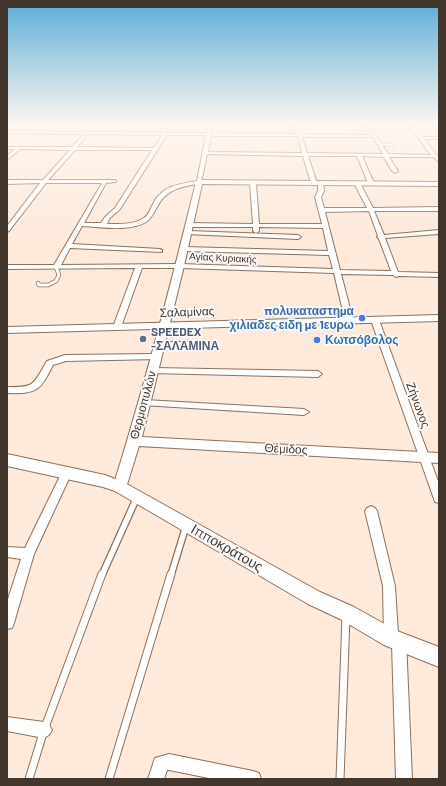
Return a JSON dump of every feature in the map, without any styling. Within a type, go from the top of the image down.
[{"type":"main road","name":"Σαλαμίνας","points":[[7,330],[439,318]]},
{"type":"main road","name":"Ιπποκράτους","points":[[7,460],[105,481],[120,487],[314,598],[347,613],[395,639],[439,657]]},
{"type":"street","points":[[7,230],[44,182],[63,161]]},
{"type":"street","points":[[103,225],[107,218],[117,209],[148,161]]},
{"type":"street","points":[[199,182],[203,161]]},
{"type":"street","points":[[308,161],[321,191],[318,197],[349,320]]},
{"type":"street","points":[[361,161],[371,183]]},
{"type":"street","points":[[389,161],[395,171]]},
{"type":"street","points":[[7,182],[114,182]]},
{"type":"street","points":[[56,267],[104,182]]},
{"type":"street","points":[[80,224],[103,225],[140,223],[148,218],[158,198],[167,190],[180,185],[199,182],[439,184]]},
{"type":"street","name":"Θερμοπυλών","points":[[120,487],[145,403],[180,266],[199,182]]},
{"type":"street","points":[[253,183],[256,236]]},
{"type":"street","points":[[357,183],[371,210],[380,237],[396,275]]},
{"type":"street","points":[[322,210],[439,209]]},
{"type":"street","points":[[188,229],[255,225],[326,226]]},
{"type":"street","points":[[188,229],[256,236],[298,238]]},
{"type":"street","points":[[380,237],[439,232]]},
{"type":"street","points":[[68,246],[160,251]]},
{"type":"street","points":[[184,249],[333,253]]},
{"type":"street","points":[[117,327],[139,266]]},
{"type":"street","name":"Αγίας Κυριακής","points":[[7,267],[180,266],[337,273],[439,275]]},
{"type":"street","name":"Ζήνωνος","points":[[374,320],[439,499]]},
{"type":"street","points":[[7,390],[26,391],[34,389],[39,385],[50,363],[65,358],[156,357]]},
{"type":"street","points":[[153,371],[318,374]]},
{"type":"street","points":[[145,403],[304,412]]},
{"type":"street","name":"Θέμιδος","points":[[134,441],[439,458]]},
{"type":"street","points":[[7,623],[28,554],[67,472]]},
{"type":"street","points":[[371,512],[389,586],[395,639],[404,779]]},
{"type":"street","points":[[7,552],[28,554]]},
{"type":"street","points":[[7,724],[44,730]]},
{"type":"street","points":[[156,779],[161,764],[170,762],[254,779]]},
{"type":"lane","points":[[38,283],[39,285],[44,286],[56,282],[60,274],[56,267]]},
{"type":"lane","points":[[160,344],[194,344]]},
{"type":"lane","points":[[29,779],[44,730],[97,586],[138,497]]},
{"type":"lane","points":[[109,779],[186,524]]},
{"type":"lane","points":[[340,779],[347,613]]},
{"type":"place","name":"πολυκαταστημα χιλιαδες ειδη με 1ευρω","points":[[362,318]]},
{"type":"place","name":"SPEEDEX -ΣΑΛΑΜΙΝΑ","points":[[143,339]]},
{"type":"place","name":"Κωτσόβολος","points":[[317,340]]}]
